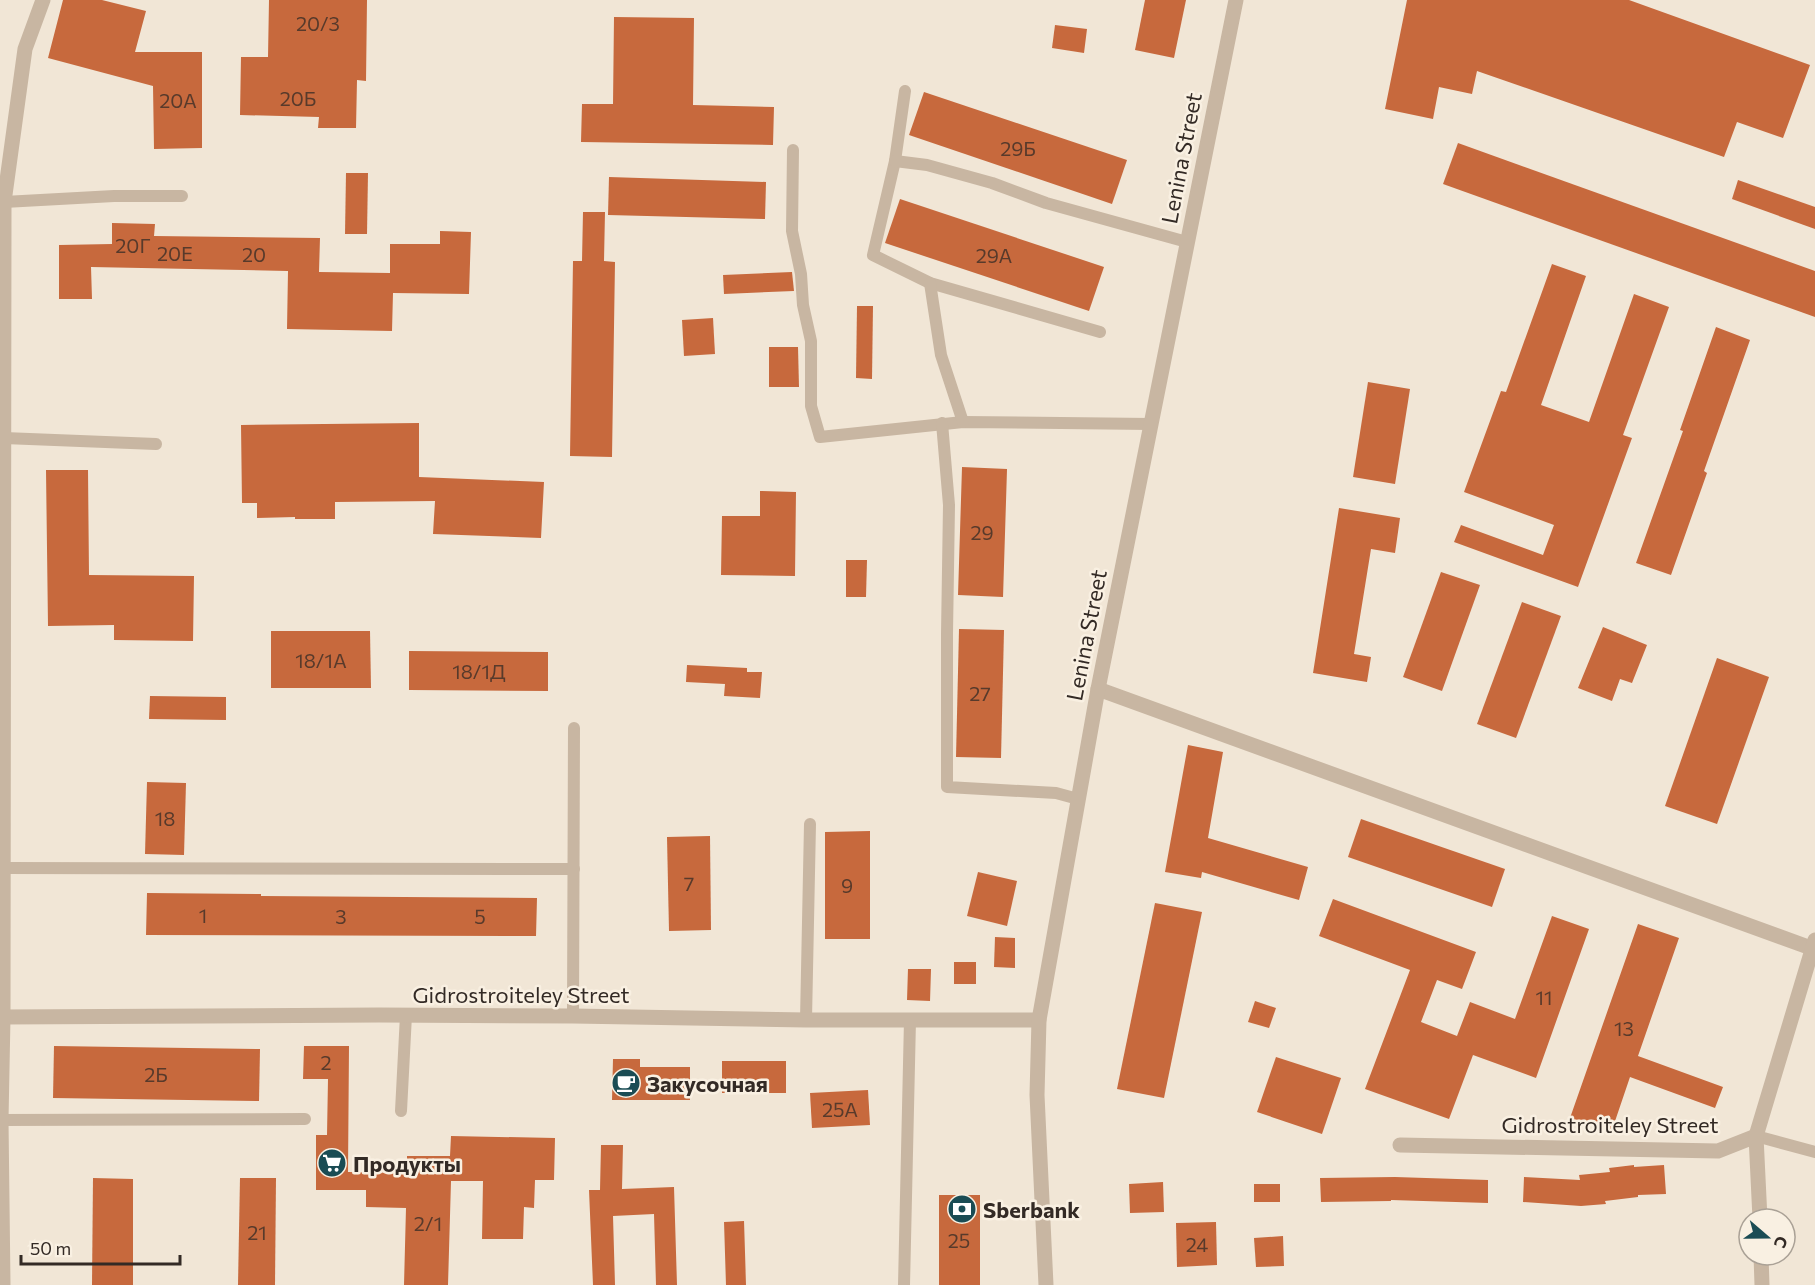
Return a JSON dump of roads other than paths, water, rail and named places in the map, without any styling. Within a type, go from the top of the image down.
[{"type":"street","points":[[3,1285],[1,1120],[4,202],[25,49],[43,0]]},
{"type":"street","name":"Lenina Street","points":[[1046,1285],[1038,1095],[1039,1020],[1098,689],[1236,0]]},
{"type":"street","points":[[1098,689],[1813,943],[1756,1136],[1759,1207]]},
{"type":"street","name":"Gidrostroiteley Street","points":[[3,1017],[406,1015],[806,1020],[1039,1020]]},
{"type":"street","name":"Gidrostroiteley Street","points":[[1400,1145],[1718,1151],[1756,1136]]},
{"type":"street","points":[[1761,1267],[1762,1285]]},
{"type":"lane","points":[[905,91],[895,161],[873,255],[930,283],[1100,332]]},
{"type":"lane","points":[[793,150],[792,231],[811,341],[811,406],[820,437],[963,422],[1151,424]]},
{"type":"lane","points":[[895,161],[927,165],[992,183],[1046,203],[1187,242]]},
{"type":"lane","points":[[4,202],[114,196],[182,196]]},
{"type":"lane","points":[[930,283],[941,355],[963,422]]},
{"type":"lane","points":[[942,423],[949,505],[947,787],[1056,793],[1078,799]]},
{"type":"lane","points":[[4,438],[156,444]]},
{"type":"lane","points":[[573,1016],[574,728]]},
{"type":"lane","points":[[806,1020],[810,824]]},
{"type":"lane","points":[[3,868],[574,869]]},
{"type":"lane","points":[[401,1111],[406,1015]]},
{"type":"lane","points":[[904,1285],[910,1020]]},
{"type":"lane","points":[[1,1120],[305,1119]]},
{"type":"lane","points":[[1756,1136],[1815,1152]]},
{"type":"place","name":"Закусочная","points":[[626,1083]]},
{"type":"place","name":"Продукты","points":[[332,1163]]},
{"type":"place","name":"Sberbank","points":[[962,1209]]}]
